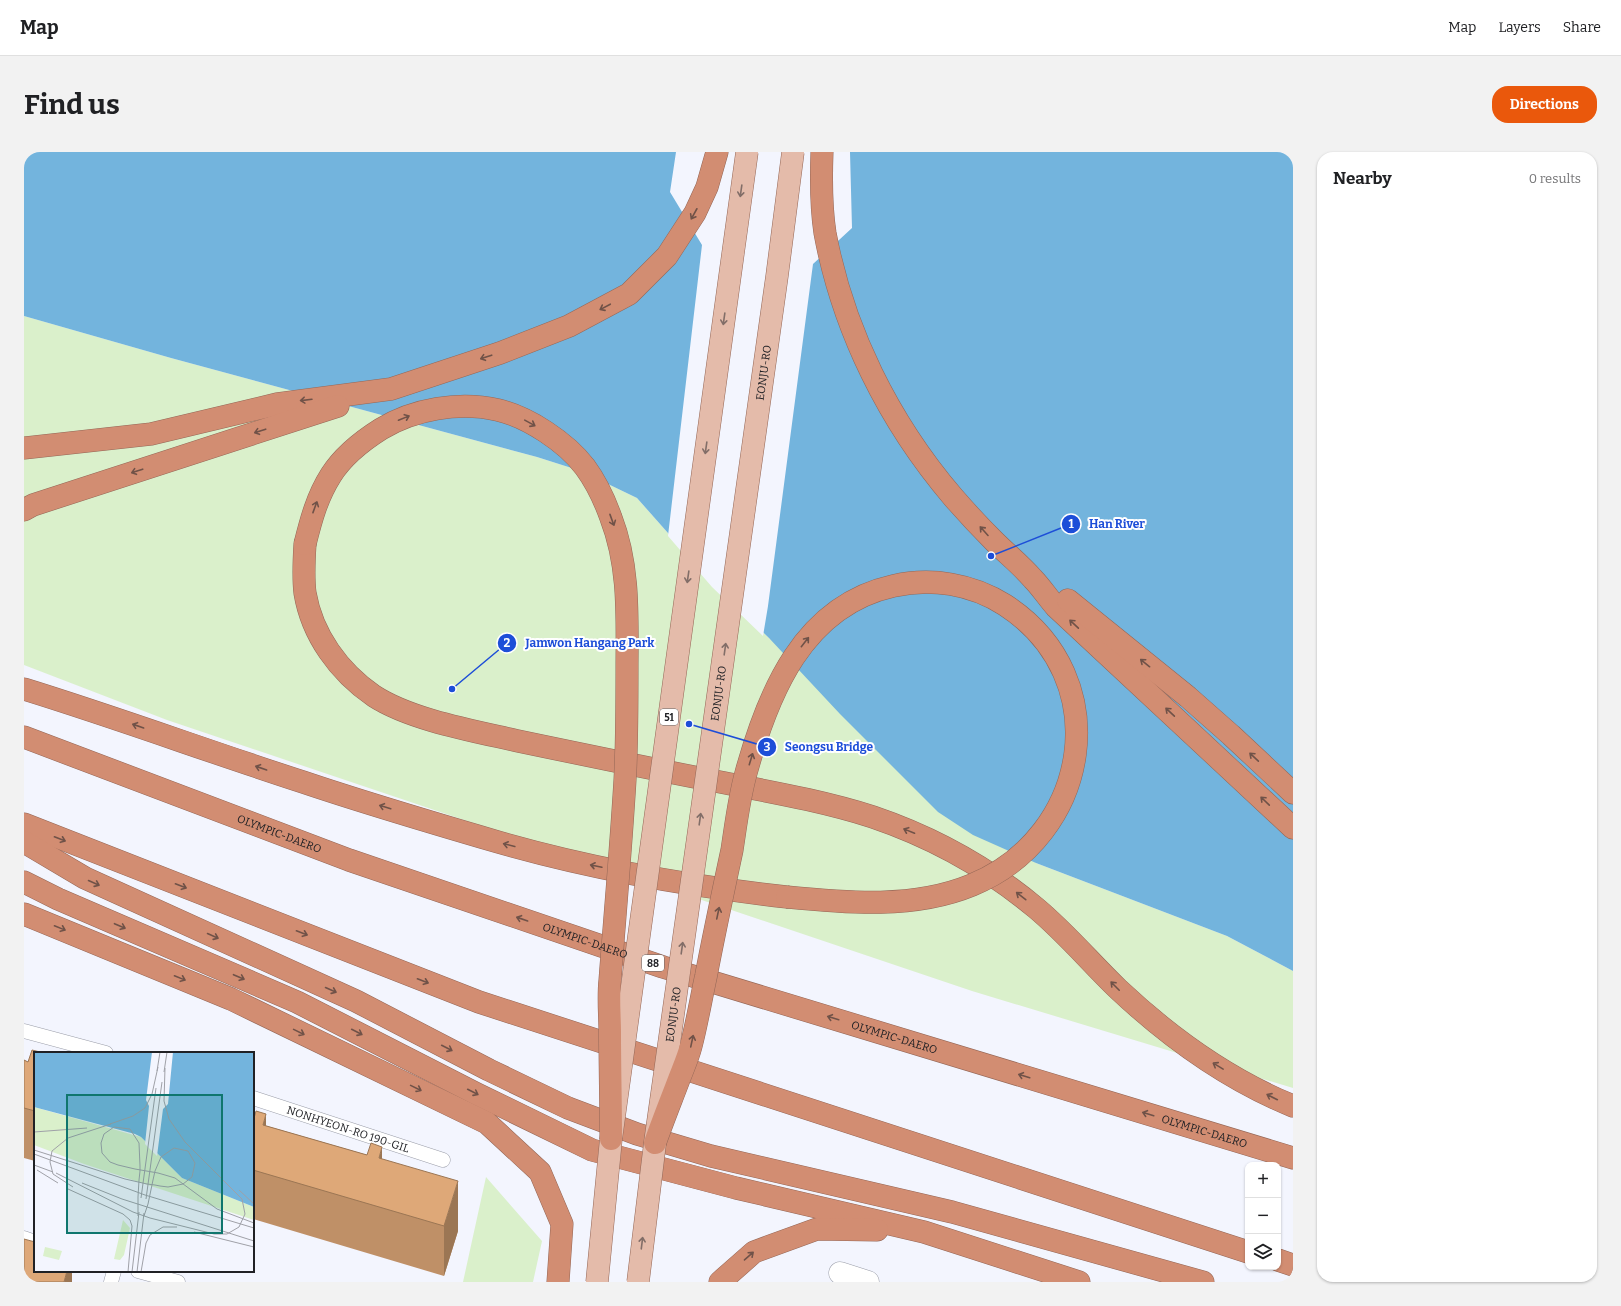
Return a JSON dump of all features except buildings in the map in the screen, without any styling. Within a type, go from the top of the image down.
[{"type":"highway","points":[[24,510],[40,502],[500,353],[569,326],[629,294],[667,256],[695,213],[707,187],[717,152]]},
{"type":"highway","points":[[822,152],[822,204],[825,232],[833,267],[859,345],[899,422],[924,461],[992,540],[1034,579],[1056,607],[1293,828]]},
{"type":"highway","points":[[24,448],[151,434],[277,404],[391,389]]},
{"type":"highway","points":[[611,1138],[609,984],[624,808],[626,778],[626,770],[626,763],[626,755],[626,748],[627,733],[627,616],[625,577],[620,548],[612,519],[603,499],[584,466],[565,447],[546,432],[523,419],[498,410],[471,407],[442,408],[415,414],[390,423],[348,454],[332,474],[320,495],[311,518],[305,544],[304,576],[309,610],[324,644],[334,659],[363,688],[377,698],[393,706],[444,724],[587,756],[624,763],[632,765],[647,768],[655,769],[707,780],[775,793],[826,804],[873,817],[910,831],[964,858],[1009,887],[1037,908],[1115,986],[1142,1011],[1180,1041],[1212,1063],[1251,1086],[1293,1106]]},
{"type":"highway","points":[[1034,579],[1069,601],[1188,697],[1293,793]]},
{"type":"highway","points":[[24,688],[90,709],[304,783],[499,842],[547,854],[628,873],[721,889],[729,890],[736,891],[744,892],[823,901],[888,902],[920,899],[948,893],[973,885],[998,872],[1015,860],[1032,844],[1048,825],[1068,784],[1076,756],[1078,732],[1076,710],[1062,668],[1050,647],[1017,613],[995,599],[972,589],[950,584],[927,582],[904,583],[880,588],[859,597],[838,610],[820,624],[806,639],[781,677],[760,725],[745,776],[730,858],[724,888],[722,896],[720,903],[691,1048],[655,1143]]},
{"type":"highway","name":"OLYMPIC-DAERO","points":[[24,737],[349,860],[663,967],[1293,1158]]},
{"type":"highway","points":[[24,824],[478,1002],[1245,1251]]},
{"type":"highway","points":[[24,842],[85,878],[356,1001],[489,1070],[568,1108],[630,1132],[711,1156],[952,1212],[1199,1281]]},
{"type":"highway","points":[[24,882],[58,899],[297,1002],[477,1094],[592,1150],[736,1188],[924,1232],[1079,1282]]},
{"type":"highway","points":[[24,914],[231,999],[488,1123],[540,1172],[562,1224],[558,1282]]},
{"type":"highway","points":[[720,1282],[754,1252],[817,1229],[924,1232]]},
{"type":"highway","points":[[1281,1261],[1293,1265]]},
{"type":"main road","name":"51","points":[[596,1282],[611,1138],[747,152]]},
{"type":"main road","name":"EONJU-RO","points":[[638,1282],[655,1143],[776,284],[793,152]]},
{"type":"street","points":[[840,1273],[868,1282]]},
{"type":"lane","points":[[24,1031],[102,1052]]},
{"type":"lane","name":"NONHYEON-RO 190-GIL","points":[[254,1098],[443,1160]]},
{"type":"lane","points":[[24,1238],[34,1242]]},
{"type":"lane","points":[[111,1282],[114,1272]]},
{"type":"lane","points":[[142,1272],[178,1282]]},
{"type":"green space","points":[[24,316],[171,358],[537,457],[581,471],[637,498],[714,585],[769,638],[1036,863],[1227,936],[1293,971],[1293,1088],[972,991],[167,720],[24,665]]},
{"type":"green space","points":[[486,1177],[542,1241],[533,1282],[463,1282]]},
{"type":"water","points":[[24,152],[1293,152],[1293,971],[1227,936],[1036,863],[973,835],[938,812],[840,714],[769,638],[714,585],[637,498],[581,471],[537,457],[171,358],[24,316]]},
{"type":"pier","points":[[676,152],[850,152],[852,228],[813,264],[763,636],[712,587],[668,536],[702,245],[670,192]]},
{"type":"place","name":"Han River","points":[[991,556]]},
{"type":"place","name":"Jamwon Hangang Park","points":[[452,689]]},
{"type":"place","name":"Seongsu Bridge","points":[[689,724]]}]
